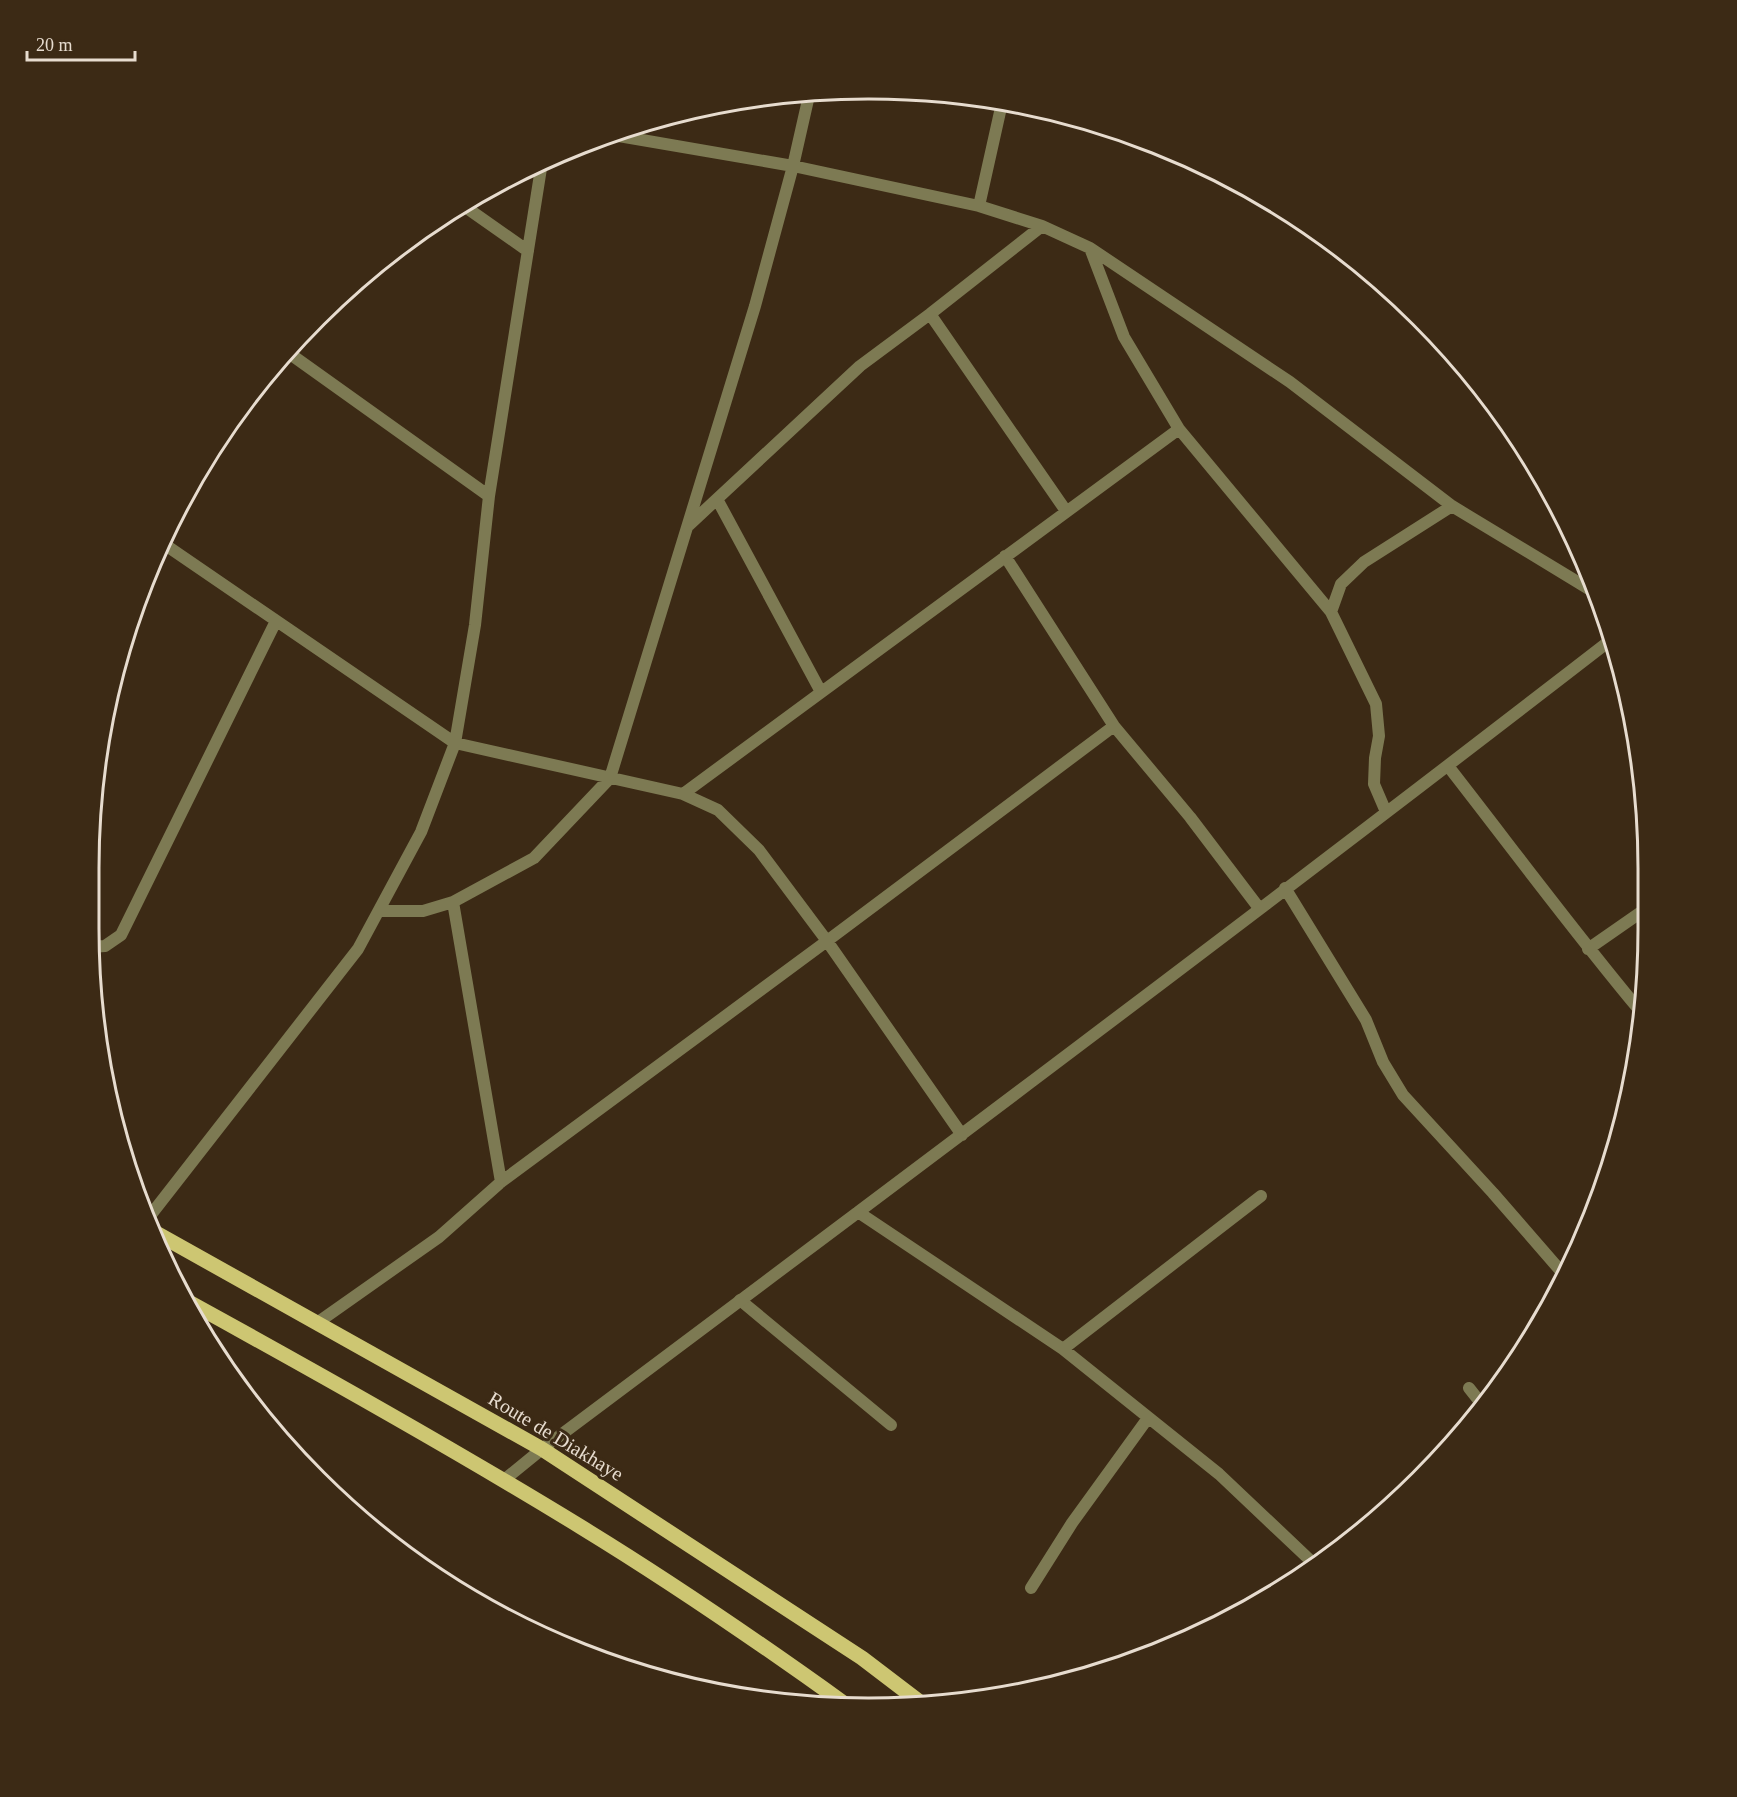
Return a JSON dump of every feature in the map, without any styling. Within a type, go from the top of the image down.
[{"type":"main road","name":"Route de Diakhaye","points":[[164,1238],[542,1449],[853,1652],[912,1696]]},
{"type":"main road","points":[[198,1306],[367,1400],[584,1528],[766,1647],[835,1697]]},
{"type":"street","points":[[380,910],[423,910],[453,902],[534,858],[610,778],[755,306],[793,166],[807,102]]},
{"type":"street","points":[[979,206],[1000,111]]},
{"type":"street","points":[[628,138],[793,166],[979,206],[1042,225],[1090,248],[1290,382],[1452,506],[1583,586]]},
{"type":"street","points":[[154,1211],[358,950],[421,831],[455,743],[475,625],[489,496],[540,173]]},
{"type":"street","points":[[470,211],[528,251]]},
{"type":"street","points":[[687,527],[860,366],[1042,225]]},
{"type":"street","points":[[1090,248],[1124,338],[1179,429],[1331,612],[1376,704],[1379,736],[1374,784],[1386,812]]},
{"type":"street","points":[[930,314],[1066,511]]},
{"type":"street","points":[[294,357],[489,496]]},
{"type":"street","points":[[683,794],[1179,429]]},
{"type":"street","points":[[717,499],[821,692]]},
{"type":"street","points":[[1331,612],[1341,584],[1364,562],[1452,506]]},
{"type":"street","points":[[169,548],[455,743],[683,794],[718,810],[759,850],[827,941],[962,1134]]},
{"type":"street","points":[[1005,556],[1114,726],[1190,817],[1259,908]]},
{"type":"street","points":[[100,946],[105,946],[121,934],[276,621]]},
{"type":"street","points":[[504,1480],[542,1449],[1448,766],[1604,645]]},
{"type":"street","points":[[317,1323],[438,1237],[501,1182],[1114,726]]},
{"type":"street","points":[[1448,766],[1588,949],[1634,1003]]},
{"type":"street","points":[[1285,888],[1366,1020],[1383,1062],[1403,1095],[1559,1269]]},
{"type":"street","points":[[453,902],[501,1182]]},
{"type":"street","points":[[1588,949],[1638,914]]},
{"type":"street","points":[[1063,1350],[1261,1196]]},
{"type":"street","points":[[858,1212],[1063,1350],[1219,1474],[1309,1559]]},
{"type":"street","points":[[740,1300],[891,1425]]},
{"type":"street","points":[[1469,1388],[1478,1399]]},
{"type":"street","points":[[1030,1588],[1072,1523],[1148,1418]]}]
